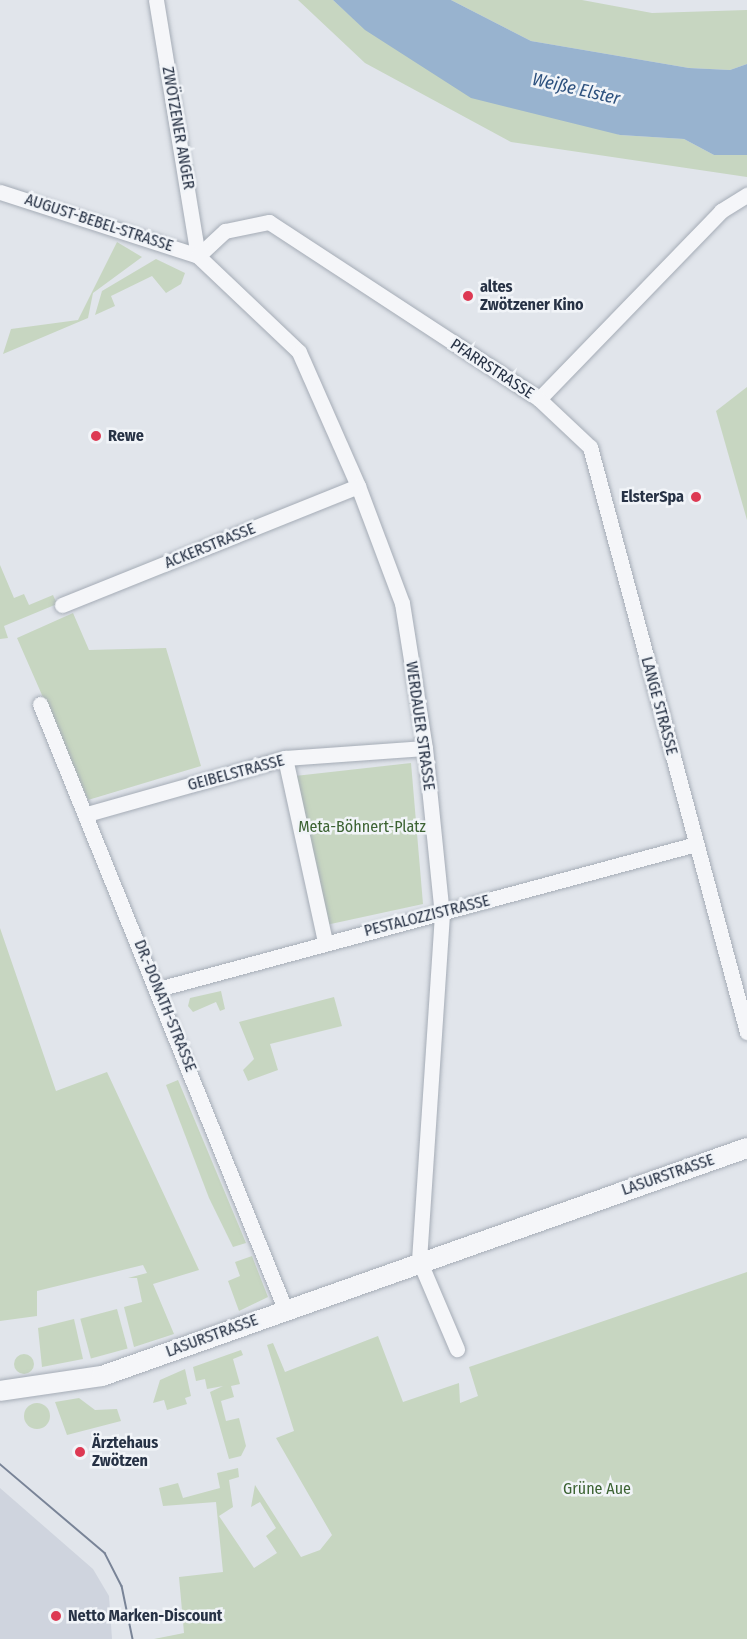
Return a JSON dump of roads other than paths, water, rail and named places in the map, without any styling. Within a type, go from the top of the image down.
[{"type":"street","name":"ZWÖTZENER ANGER","points":[[156,0],[198,256]]},
{"type":"street","name":"AUGUST-BEBEL-STRASSE","points":[[0,192],[198,256]]},
{"type":"street","name":"PFARRSTRASSE","points":[[198,256],[225,231],[269,222],[539,399],[721,211],[747,195]]},
{"type":"street","name":"WERDAUER STRASSE","points":[[198,256],[299,352],[358,486],[402,603],[425,748],[442,914],[419,1260]]},
{"type":"street","name":"LANGE STRASSE","points":[[539,399],[569,422],[590,447],[747,1032]]},
{"type":"street","name":"ACKERSTRASSE","points":[[62,605],[358,486]]},
{"type":"street","name":"DR.-DONATH-STRASSE","points":[[40,704],[158,989],[285,1309]]},
{"type":"street","name":"GEIBELSTRASSE","points":[[87,814],[285,759],[425,748]]},
{"type":"street","points":[[285,759],[325,941]]},
{"type":"street","name":"PESTALOZZISTRASSE","points":[[158,989],[325,941],[442,914],[696,844]]},
{"type":"street","name":"LASURSTRASSE","points":[[0,1391],[102,1376],[419,1260],[747,1148]]},
{"type":"street","points":[[419,1260],[457,1349]]},
{"type":"water","name":"Weiße Elster","points":[[333,0],[451,0],[531,41],[689,68],[730,70],[747,64],[747,155],[714,155],[684,139],[620,135],[471,98],[365,30]]},
{"type":"tram line","points":[[0,1464],[105,1553],[122,1586],[133,1639]]},
{"type":"place","name":"altes Zwötzener Kino","points":[[468,296]]},
{"type":"place","name":"Rewe","points":[[96,436]]},
{"type":"place","name":"ElsterSpa","points":[[696,497]]},
{"type":"place","name":"Ärztehaus Zwötzen","points":[[80,1452]]},
{"type":"place","name":"Netto Marken-Discount","points":[[56,1616]]},
{"type":"park label","name":"Meta-Böhnert-Platz","points":[[362,827]]},
{"type":"park label","name":"Grüne Aue","points":[[597,1489]]}]
